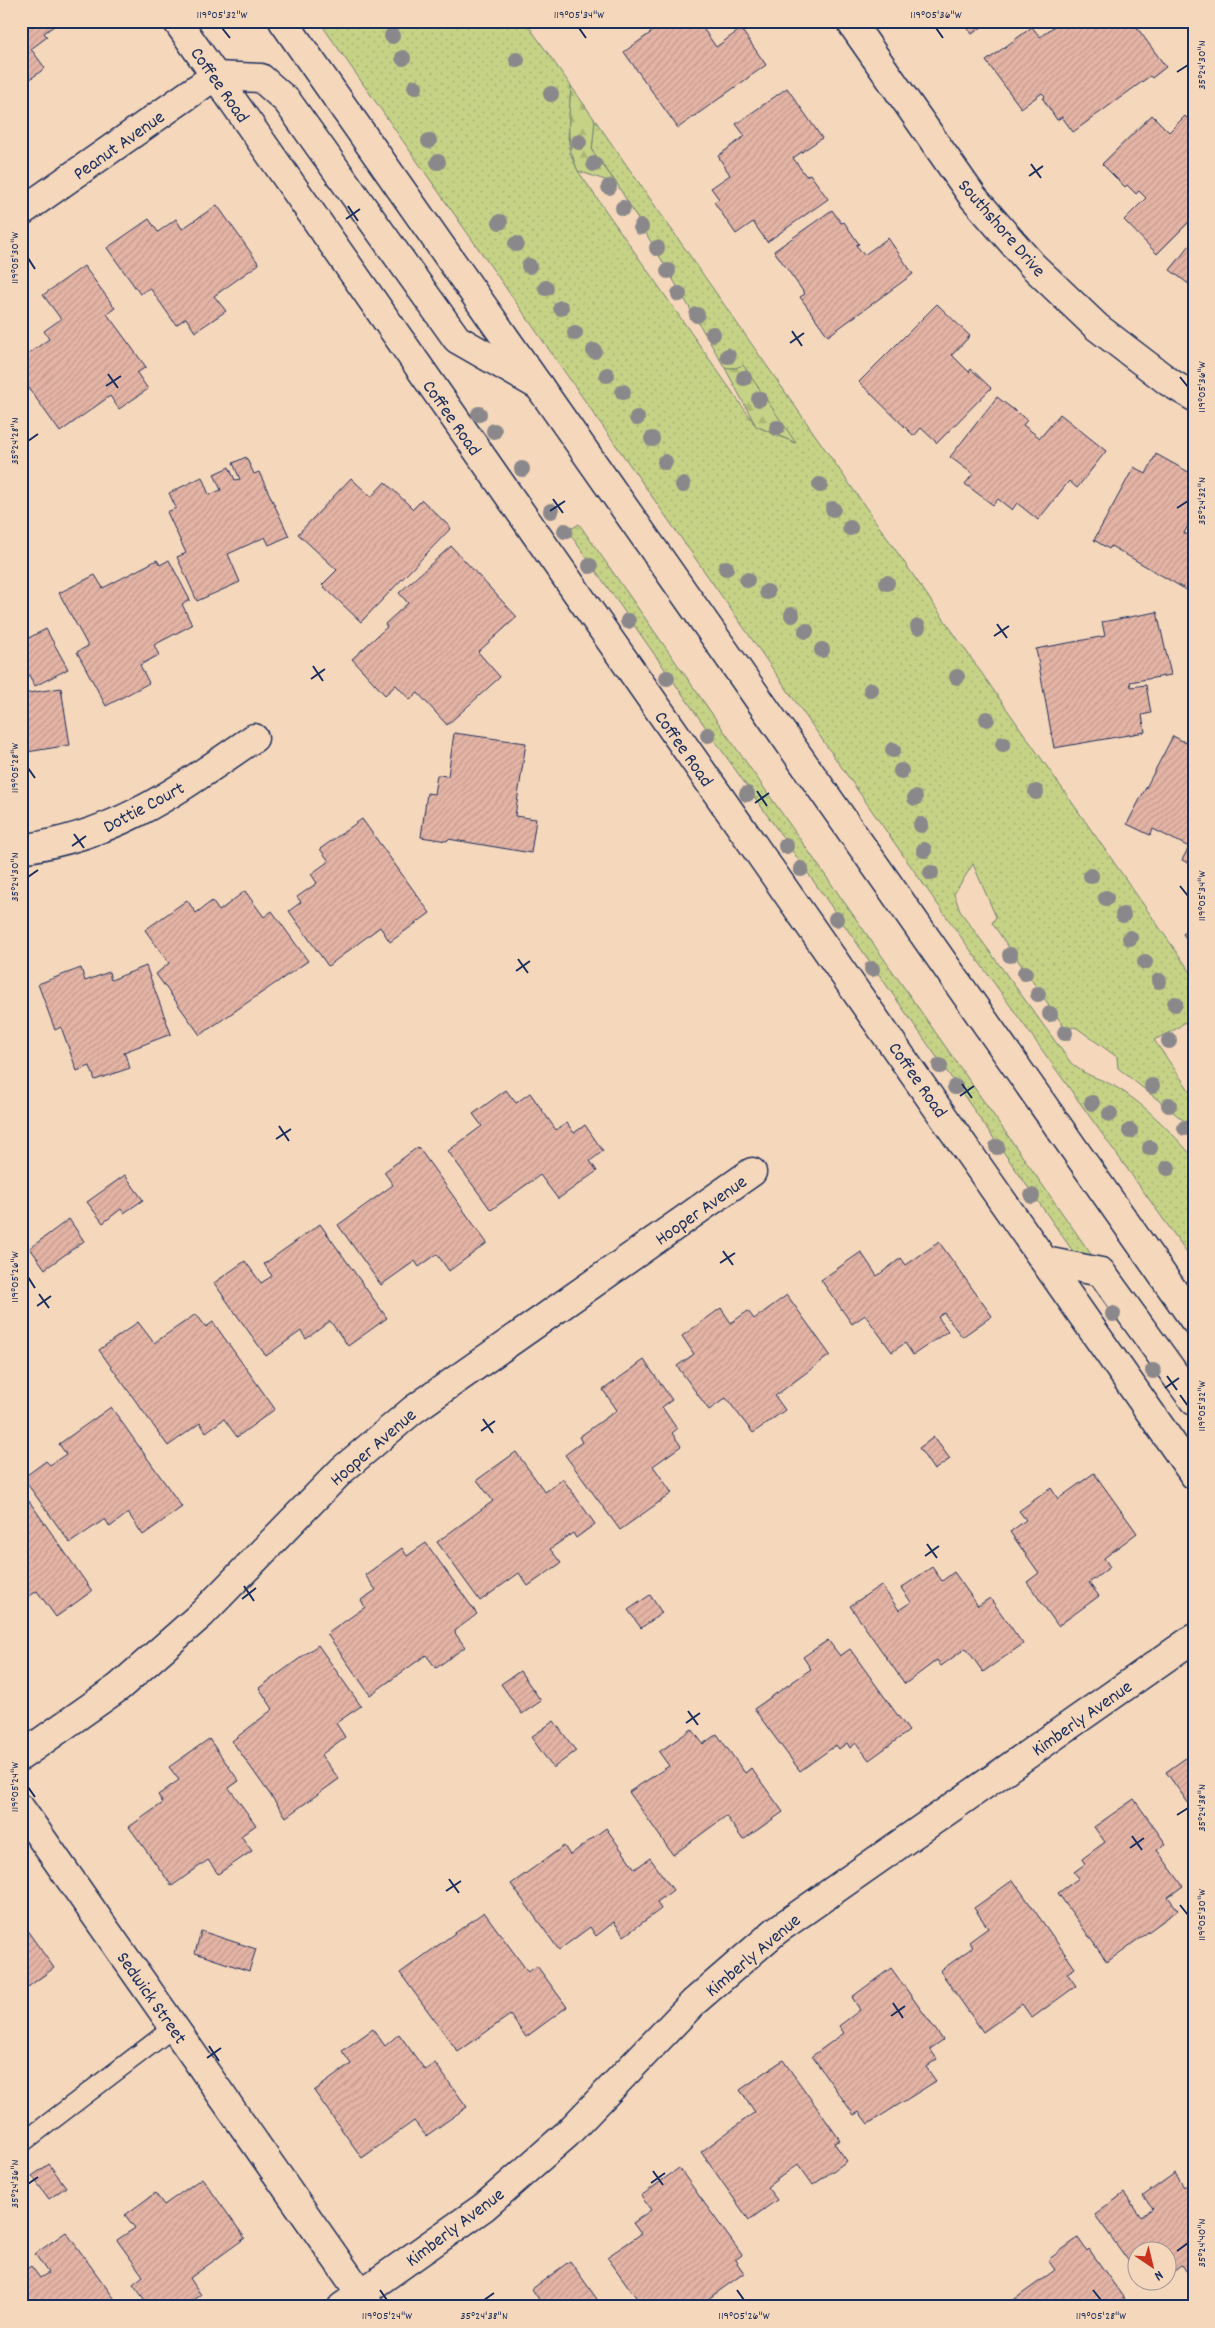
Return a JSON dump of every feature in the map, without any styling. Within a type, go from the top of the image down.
[{"type":"street","name":"Coffee Road","points":[[177,21],[1194,1475]]},
{"type":"street","points":[[284,21],[1194,1320]]},
{"type":"street","name":"Southshore Drive","points":[[850,21],[973,197],[1032,265],[1097,327],[1169,382],[1194,397]]},
{"type":"street","name":"Peanut Avenue","points":[[21,212],[215,76]]},
{"type":"street","points":[[215,76],[261,78],[287,101],[457,339],[538,386]]},
{"type":"street","name":"Dottie Court","points":[[21,849],[57,844],[115,825],[170,796],[254,738]]},
{"type":"street","name":"Hooper Avenue","points":[[21,1756],[119,1687],[202,1614],[342,1470],[412,1410],[752,1172]]},
{"type":"street","points":[[1045,1261],[1101,1272],[1194,1401]]},
{"type":"street","name":"Kimberly Avenue","points":[[358,2302],[484,2207],[560,2140],[694,2002],[777,1930],[1194,1638]]},
{"type":"street","name":"Sedwick Street","points":[[21,1809],[174,2027],[358,2302]]},
{"type":"lane","points":[[21,2144],[174,2027]]},
{"type":"green space","points":[[319,21],[525,21],[571,86],[568,134],[570,153],[578,171],[756,426],[795,443],[735,368],[725,368],[617,184],[592,150],[595,120],[1194,977],[1194,1015],[1176,1029],[1154,1040],[1194,1097],[1194,1131],[1188,1124],[1118,1068],[1117,1057],[1077,1028],[1073,1027],[1067,1031],[992,923],[996,917],[973,864],[954,894],[960,911],[1071,1063],[1134,1099],[1166,1128],[1194,1158],[1194,1262],[931,895]]},
{"type":"green space","points":[[571,86],[595,120],[592,151],[617,184],[578,171],[571,150],[570,140]]},
{"type":"green space","points":[[743,365],[796,443],[756,426],[725,368],[735,368]]},
{"type":"green space","points":[[579,524],[1189,1394],[1178,1401],[568,531]]},
{"type":"building","points":[[21,21],[61,21],[44,33],[47,37],[31,49],[45,68],[21,86]]},
{"type":"building","points":[[622,21],[638,21],[628,29]]},
{"type":"building","points":[[667,21],[698,21],[716,47],[741,29],[766,65],[678,128],[624,52]]},
{"type":"building","points":[[962,21],[990,21],[972,34]]},
{"type":"building","points":[[1061,21],[1132,21],[1166,67],[1152,78],[1150,76],[1073,132],[1062,117],[1057,120],[1043,99],[1045,96],[1042,93],[1021,108],[986,61],[1032,27],[1040,37]]},
{"type":"building","points":[[787,88],[822,138],[793,158],[806,176],[810,174],[828,199],[767,242],[753,222],[736,234],[714,202],[719,199],[711,188],[730,175],[718,156],[745,136],[736,124]]},
{"type":"building","points":[[1152,115],[1169,132],[1185,116],[1194,125],[1194,217],[1157,254],[1124,220],[1146,198],[1139,191],[1136,194],[1127,185],[1125,187],[1102,164]]},
{"type":"building","points":[[217,205],[259,264],[214,296],[226,311],[195,332],[186,318],[176,325],[150,288],[140,294],[107,248],[149,219],[158,232],[176,219],[182,229]]},
{"type":"building","points":[[832,210],[841,223],[844,222],[859,244],[856,245],[864,255],[888,238],[913,274],[828,336],[800,297],[805,294],[774,251]]},
{"type":"building","points":[[1194,240],[1194,288],[1170,270]]},
{"type":"building","points":[[84,266],[115,308],[107,314],[146,367],[137,373],[148,389],[119,409],[110,396],[60,432],[21,377],[21,359],[49,339],[44,331],[61,319],[43,295]]},
{"type":"building","points":[[937,304],[970,336],[952,355],[969,372],[971,369],[991,388],[937,443],[921,428],[914,436],[859,382]]},
{"type":"building","points":[[997,397],[1027,420],[1023,425],[1040,438],[1060,414],[1106,451],[1077,488],[1069,481],[1038,520],[1017,503],[1012,510],[998,499],[993,505],[965,484],[973,474],[950,457]]},
{"type":"building","points":[[1156,454],[1194,475],[1194,515],[1184,533],[1194,538],[1194,577],[1191,582],[1194,586],[1190,592],[1111,546],[1109,549],[1094,540],[1134,467],[1146,474]]},
{"type":"building","points":[[246,457],[254,474],[259,472],[289,536],[269,545],[265,537],[228,554],[240,582],[197,601],[177,557],[186,553],[167,512],[176,508],[169,493],[202,477],[209,495],[221,490],[214,474],[229,467],[235,480],[240,479],[233,463]]},
{"type":"building","points":[[351,478],[371,497],[385,482],[413,509],[422,500],[451,528],[361,622],[322,585],[337,570],[298,534]]},
{"type":"building","points":[[451,546],[517,617],[478,652],[500,677],[447,725],[418,693],[410,700],[396,685],[385,695],[352,659],[387,627],[385,624],[408,603],[399,593]]},
{"type":"building","points":[[157,560],[160,565],[169,560],[190,600],[182,604],[192,625],[154,645],[159,655],[140,665],[149,683],[106,706],[77,652],[88,646],[59,593],[95,575],[103,588]]},
{"type":"building","points":[[1157,612],[1171,675],[1130,682],[1131,687],[1146,685],[1151,713],[1142,715],[1145,732],[1054,748],[1036,649],[1105,636],[1102,622]]},
{"type":"building","points":[[46,629],[68,669],[35,686],[21,661],[21,642]]},
{"type":"building","points":[[21,682],[23,694],[61,688],[70,745],[21,753]]},
{"type":"building","points":[[454,733],[526,743],[515,816],[536,819],[531,853],[448,839],[447,841],[421,837],[427,793],[434,794],[437,775],[448,776]]},
{"type":"building","points":[[1173,736],[1194,747],[1194,866],[1182,860],[1189,847],[1153,829],[1150,835],[1127,824]]},
{"type":"building","points":[[362,819],[430,913],[390,942],[380,927],[328,966],[289,911],[301,902],[297,897],[317,883],[311,874],[329,861],[320,849]]},
{"type":"building","points":[[245,891],[264,917],[272,911],[308,961],[200,1035],[156,974],[169,963],[145,930],[187,900],[196,913],[212,901],[219,911]]},
{"type":"building","points":[[1194,926],[1194,949],[1183,934]]},
{"type":"building","points":[[146,966],[171,1034],[124,1052],[130,1068],[95,1080],[90,1066],[77,1071],[61,1027],[55,1030],[38,984],[81,968],[85,981],[109,972],[111,980]]},
{"type":"building","points":[[506,1090],[516,1103],[530,1093],[556,1130],[567,1123],[574,1133],[585,1125],[603,1151],[590,1161],[597,1171],[558,1199],[540,1175],[491,1210],[448,1151],[482,1126],[473,1114]]},
{"type":"building","points":[[418,1147],[487,1243],[449,1271],[437,1254],[419,1267],[415,1261],[381,1285],[338,1225],[393,1185],[384,1172]]},
{"type":"building","points":[[125,1175],[143,1200],[124,1213],[121,1209],[103,1223],[87,1202]]},
{"type":"building","points":[[69,1219],[84,1241],[45,1269],[30,1248]]},
{"type":"building","points":[[320,1224],[387,1318],[348,1346],[330,1321],[306,1339],[301,1331],[266,1356],[214,1283],[245,1261],[261,1283],[272,1276],[264,1264]]},
{"type":"building","points":[[939,1242],[992,1316],[962,1337],[944,1313],[938,1317],[948,1331],[913,1355],[905,1343],[892,1352],[865,1315],[852,1324],[821,1280],[861,1252],[877,1276],[901,1258],[906,1265]]},
{"type":"building","points":[[787,1295],[830,1355],[775,1396],[785,1410],[753,1433],[726,1398],[709,1410],[677,1366],[694,1354],[682,1336],[721,1308],[731,1323],[748,1311],[754,1319]]},
{"type":"building","points":[[196,1314],[206,1327],[213,1322],[275,1409],[237,1437],[224,1419],[206,1432],[200,1423],[168,1446],[99,1350],[138,1322],[154,1343]]},
{"type":"building","points":[[644,1360],[672,1400],[662,1407],[677,1429],[672,1433],[681,1446],[653,1466],[672,1493],[620,1530],[565,1455],[582,1442],[579,1437],[617,1410],[603,1390]]},
{"type":"building","points":[[111,1407],[182,1507],[143,1535],[128,1513],[110,1527],[105,1519],[70,1543],[23,1478],[46,1461],[50,1465],[66,1454],[59,1444]]},
{"type":"building","points":[[934,1437],[950,1459],[934,1470],[919,1448]]},
{"type":"building","points":[[516,1452],[545,1492],[563,1479],[595,1524],[576,1538],[573,1533],[550,1549],[561,1563],[528,1586],[519,1573],[480,1601],[437,1542],[493,1501],[477,1480]]},
{"type":"building","points":[[1094,1473],[1137,1533],[1104,1558],[1110,1567],[1089,1583],[1099,1596],[1058,1626],[1027,1582],[1039,1573],[1010,1532],[1026,1520],[1019,1511],[1051,1488],[1058,1499]]},
{"type":"building","points":[[29,1501],[92,1591],[56,1617],[37,1591],[21,1602],[21,1506]]},
{"type":"building","points":[[426,1543],[477,1614],[456,1630],[455,1633],[465,1647],[436,1668],[426,1655],[370,1695],[327,1634],[365,1607],[361,1600],[376,1590],[365,1575],[402,1548],[407,1556]]},
{"type":"building","points":[[932,1567],[942,1581],[954,1572],[978,1606],[990,1598],[1023,1644],[983,1672],[966,1648],[941,1666],[937,1660],[905,1684],[850,1606],[881,1585],[899,1610],[911,1602],[901,1588]]},
{"type":"building","points":[[650,1595],[662,1613],[641,1628],[628,1610]]},
{"type":"building","points":[[828,1640],[840,1656],[850,1649],[909,1731],[869,1760],[856,1743],[850,1748],[847,1743],[839,1749],[836,1745],[800,1771],[754,1709],[811,1669],[803,1657]]},
{"type":"building","points":[[318,1645],[361,1706],[336,1723],[345,1737],[321,1755],[339,1779],[286,1817],[232,1741],[273,1709],[259,1688]]},
{"type":"building","points":[[520,1671],[541,1701],[522,1714],[501,1684]]},
{"type":"building","points":[[554,1721],[576,1751],[553,1768],[531,1737]]},
{"type":"building","points":[[692,1729],[703,1744],[717,1734],[745,1773],[751,1768],[783,1812],[743,1840],[726,1816],[673,1855],[629,1792],[669,1766],[659,1752]]},
{"type":"building","points":[[209,1739],[239,1781],[229,1788],[256,1825],[241,1836],[252,1851],[218,1874],[208,1860],[172,1886],[129,1827],[163,1803],[158,1795],[179,1780],[169,1767]]},
{"type":"building","points":[[1194,1752],[1194,1811],[1166,1772]]},
{"type":"building","points":[[1134,1799],[1166,1844],[1157,1850],[1183,1886],[1168,1897],[1178,1910],[1107,1962],[1058,1893],[1079,1878],[1074,1872],[1085,1864],[1082,1859],[1105,1842],[1094,1827]]},
{"type":"building","points":[[606,1828],[635,1869],[650,1858],[673,1890],[657,1902],[661,1909],[624,1936],[614,1922],[596,1936],[590,1927],[559,1950],[511,1884],[564,1846],[570,1855]]},
{"type":"building","points":[[1013,1880],[1075,1968],[1067,1973],[1076,1986],[1032,2018],[1022,2004],[983,2032],[940,1971],[973,1947],[969,1942],[988,1928],[974,1908]]},
{"type":"building","points":[[484,1912],[528,1972],[537,1966],[567,2007],[526,2037],[510,2015],[458,2052],[400,1973]]},
{"type":"building","points":[[21,1922],[54,1968],[21,1992]]},
{"type":"building","points":[[201,1931],[256,1949],[249,1971],[195,1953]]},
{"type":"building","points":[[891,1968],[943,2040],[930,2049],[937,2059],[926,2067],[936,2081],[868,2124],[859,2112],[854,2115],[812,2056],[844,2033],[839,2026],[860,2010],[852,1997]]},
{"type":"building","points":[[373,2029],[385,2046],[399,2034],[425,2070],[435,2063],[467,2107],[426,2136],[414,2121],[362,2158],[314,2091],[351,2064],[342,2051]]},
{"type":"building","points":[[783,2060],[840,2140],[834,2143],[847,2161],[813,2185],[798,2164],[767,2187],[777,2200],[749,2220],[701,2152],[755,2112],[740,2090]]},
{"type":"building","points":[[49,2164],[66,2187],[49,2199],[32,2176]]},
{"type":"building","points":[[679,2168],[742,2255],[735,2260],[744,2273],[697,2307],[643,2307],[607,2257],[641,2234],[633,2223],[651,2210],[641,2196]]},
{"type":"building","points":[[1175,2173],[1184,2187],[1194,2180],[1194,2267],[1187,2272],[1182,2265],[1178,2268],[1178,2240],[1128,2240],[1128,2260],[1095,2215],[1124,2193],[1141,2217],[1153,2208],[1143,2196]]},
{"type":"building","points":[[202,2178],[245,2238],[190,2278],[201,2295],[184,2307],[150,2307],[133,2284],[143,2276],[117,2240],[135,2228],[125,2215],[155,2193],[164,2205]]},
{"type":"building","points":[[66,2232],[119,2305],[117,2307],[21,2307],[21,2273],[31,2266],[40,2278],[48,2273],[35,2254]]},
{"type":"building","points":[[1078,2238],[1087,2251],[1089,2249],[1130,2307],[1004,2307],[1055,2270],[1048,2260]]},
{"type":"building","points":[[570,2261],[599,2302],[592,2307],[544,2307],[532,2289]]}]
